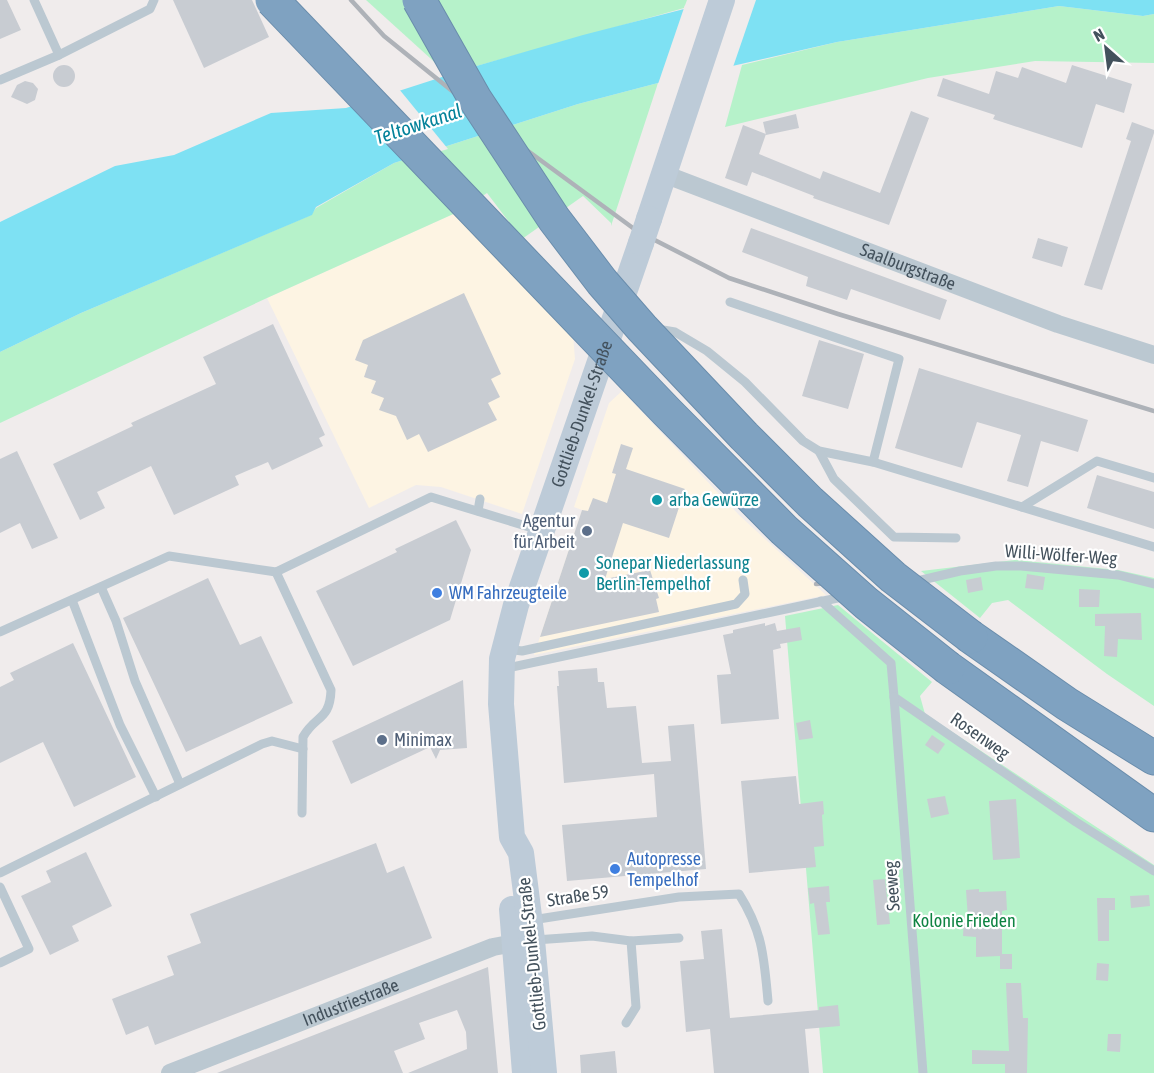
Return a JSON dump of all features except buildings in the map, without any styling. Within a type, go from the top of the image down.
[{"type":"highway","points":[[272,0],[667,412],[784,530],[866,603],[948,668],[1154,815]]},
{"type":"highway","points":[[419,0],[475,99],[554,219],[602,282],[642,328],[744,436],[810,502],[893,577],[971,637],[1145,758]]},
{"type":"street","name":"Gottlieb-Dunkel-Straße","points":[[544,1073],[525,934],[508,852],[512,837],[501,704],[503,659],[516,605],[722,0]]},
{"type":"street","name":"Saalburgstraße","points":[[664,174],[1058,324],[1154,355]]},
{"type":"street","name":"Gottlieb-Dunkel-Straße","points":[[525,934],[525,1073]]},
{"type":"street","name":"Industriestraße","points":[[170,1073],[525,934]]},
{"type":"lane","points":[[34,0],[59,55]]},
{"type":"lane","points":[[0,80],[59,55],[150,9],[154,0]]},
{"type":"lane","points":[[622,299],[652,328],[675,332],[707,351],[745,382],[803,441],[819,451],[873,462],[1154,547]]},
{"type":"lane","points":[[730,302],[899,359],[873,462]]},
{"type":"lane","points":[[819,451],[834,479],[894,537],[956,538]]},
{"type":"lane","points":[[1022,507],[1098,461],[1154,478]]},
{"type":"lane","points":[[0,632],[169,556],[276,572],[431,497],[542,531]]},
{"type":"lane","points":[[478,511],[480,499]]},
{"type":"lane","name":"Willi-Wölfer-Weg","points":[[886,588],[996,566],[1021,566],[1118,575],[1154,584]]},
{"type":"lane","points":[[276,572],[331,690],[331,705],[323,717],[308,729],[303,737],[302,813]]},
{"type":"lane","points":[[503,659],[522,651],[736,604],[745,594],[743,580]]},
{"type":"lane","points":[[101,587],[116,621],[135,681],[180,784]]},
{"type":"lane","points":[[503,659],[864,592]]},
{"type":"lane","points":[[72,600],[120,725],[156,797]]},
{"type":"lane","points":[[821,601],[891,663],[894,697]]},
{"type":"lane","name":"Rosenweg","points":[[894,697],[1076,822],[1154,871]]},
{"type":"lane","name":"Seeweg","points":[[894,697],[923,1073]]},
{"type":"lane","points":[[0,873],[272,741],[303,749]]},
{"type":"lane","points":[[1075,760],[1134,789]]},
{"type":"lane","points":[[0,887],[29,949],[0,963]]},
{"type":"lane","name":"Straße 59","points":[[525,934],[679,897],[739,894],[754,920],[762,944],[768,1001]]},
{"type":"lane","points":[[0,913],[10,908]]},
{"type":"lane","points":[[525,934],[592,936],[631,941],[679,938]]},
{"type":"lane","points":[[626,1023],[636,1007],[631,941]]},
{"type":"shaded area","points":[[460,211],[573,335],[575,359],[522,514],[441,487],[416,485],[369,508],[267,298]]},
{"type":"shaded area","points":[[622,391],[739,515],[826,595],[534,655],[582,510],[574,507],[609,403]]},
{"type":"green space","points":[[366,0],[687,0],[684,8],[473,67],[441,68]]},
{"type":"green space","points":[[1059,6],[1143,16],[1154,14],[1154,63],[1035,61],[928,78],[725,127],[742,65],[837,42]]},
{"type":"green space","points":[[658,83],[611,226],[611,223],[583,196],[522,239],[487,193],[460,211],[0,423],[0,352],[81,313],[311,215],[316,208],[394,163],[578,104]]},
{"type":"green space","points":[[1015,560],[1118,570],[1154,578],[1154,706],[1008,600],[992,603],[980,618],[921,571]]},
{"type":"green space","name":"Kolonie Frieden","points":[[838,605],[932,682],[920,696],[925,714],[1154,865],[1154,1073],[823,1073],[785,616]]},
{"type":"water","name":"Teltowkanal","points":[[719,0],[1154,0],[1154,14],[1143,16],[1059,6],[837,42],[578,104],[394,163],[316,207],[312,215],[81,313],[0,352],[0,222],[115,166],[174,155],[271,113],[346,108],[583,35]]},
{"type":"pier","points":[[706,0],[756,0],[732,70],[657,87],[685,5]]},
{"type":"pier","points":[[399,89],[448,149],[410,160],[355,102]]},
{"type":"railway","points":[[351,0],[384,36],[513,140],[637,231],[729,278],[838,314],[1154,411]]},
{"type":"railway","points":[[816,584],[826,583]]},
{"type":"place","name":"arba Gewürze","points":[[657,500]]},
{"type":"place","name":"Agentur für Arbeit","points":[[587,531]]},
{"type":"place","name":"Sonepar Niederlassung Berlin-Tempelhof","points":[[584,573]]},
{"type":"place","name":"WM Fahrzeugteile","points":[[437,593]]},
{"type":"place","name":"Minimax","points":[[382,740]]},
{"type":"place","name":"Autopresse Tempelhof","points":[[615,869]]}]
